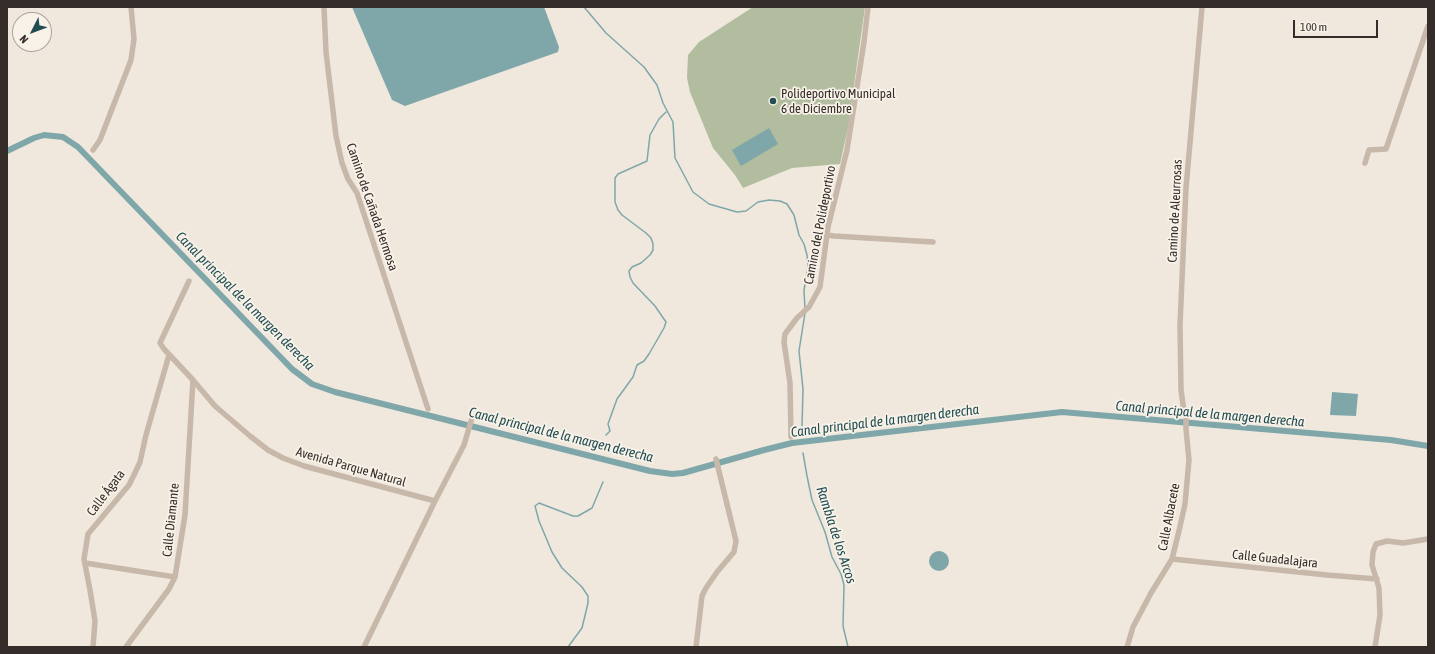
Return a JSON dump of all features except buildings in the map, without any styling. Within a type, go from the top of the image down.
[{"type":"street","points":[[93,150],[100,140],[131,60],[134,39],[131,7]]},
{"type":"street","name":"Camino de Cañada Hermosa","points":[[324,7],[326,52],[336,136],[342,163],[348,179],[357,193],[428,409]]},
{"type":"street","name":"Camino del Polideportivo","points":[[791,437],[790,383],[784,342],[785,334],[796,318],[809,307],[820,287],[828,235],[847,150],[868,7]]},
{"type":"street","name":"Camino de Aleurrosas","points":[[1186,429],[1186,418],[1181,390],[1180,325],[1186,188],[1202,7]]},
{"type":"street","points":[[1365,163],[1369,150],[1386,149],[1428,26]]},
{"type":"street","points":[[828,235],[933,242]]},
{"type":"street","name":"Avenida Parque Natural","points":[[189,281],[160,343],[221,411],[268,450],[283,458],[304,466],[435,501]]},
{"type":"street","name":"Calle Ágata","points":[[93,647],[94,621],[84,559],[88,534],[129,485],[140,462],[146,435],[169,354]]},
{"type":"street","name":"Calle Diamante","points":[[126,647],[170,589],[175,577],[185,515],[193,380]]},
{"type":"street","points":[[364,647],[464,445],[471,419]]},
{"type":"street","name":"Calle Albacete","points":[[1127,647],[1133,627],[1151,593],[1172,559],[1180,532],[1189,460],[1186,429]]},
{"type":"street","points":[[696,647],[702,596],[706,588],[734,552],[736,541],[716,459]]},
{"type":"street","points":[[1375,647],[1380,615],[1379,588],[1372,565],[1373,552],[1376,544],[1386,541],[1403,543],[1428,539]]},
{"type":"street","name":"Calle Guadalajara","points":[[1172,559],[1377,579]]},
{"type":"street","points":[[85,563],[175,577]]},
{"type":"green space","name":"Polideportivo Municipal 6 de Diciembre","points":[[753,7],[865,7],[848,128],[840,164],[792,168],[743,188],[735,175],[713,148],[690,92],[687,78],[688,55],[699,42]]},
{"type":"water","points":[[352,7],[544,7],[559,47],[558,52],[405,106],[392,100]]},
{"type":"water","points":[[769,128],[778,144],[741,166],[732,150]]},
{"type":"water","points":[[1332,392],[1358,394],[1356,416],[1330,415]]},
{"type":"water","points":[[939,551],[946,554],[949,561],[946,568],[939,571],[932,568],[929,561],[932,554]]},
{"type":"waterway","name":"Rambla de los Arcos","points":[[584,7],[606,33],[644,67],[657,85],[663,103],[673,122],[675,158],[693,192],[709,204],[737,212],[746,211],[758,202],[769,200],[780,201],[787,204],[794,215],[799,235],[804,244],[807,255],[808,267],[804,290],[805,309]]},
{"type":"waterway","points":[[606,435],[610,431],[608,424],[617,399],[633,377],[637,365],[644,361],[649,354],[666,322],[655,306],[633,283],[630,277],[629,271],[632,267],[641,263],[653,250],[651,238],[622,215],[615,202],[615,178],[618,174],[647,161],[650,135],[659,119],[666,112]]},
{"type":"waterway","name":"Canal principal de la margen derecha","points":[[7,151],[34,138],[44,135],[63,137],[78,147],[292,369],[312,384],[335,392],[650,471],[672,474],[683,473],[792,443],[1062,412],[1391,440],[1428,446]]},
{"type":"waterway","name":"Rambla de los Arcos","points":[[802,426],[803,389],[799,351],[805,313]]},
{"type":"waterway","name":"Rambla de los Arcos","points":[[803,453],[812,500],[825,532],[832,557],[841,574],[844,585],[843,626],[848,647]]},
{"type":"waterway","points":[[568,647],[582,628],[588,603],[588,596],[582,587],[562,568],[552,552],[539,521],[535,506],[539,503],[573,516],[578,516],[592,508],[603,482]]},
{"type":"place","name":"Polideportivo Municipal 6 de Diciembre","points":[[773,101]]}]
